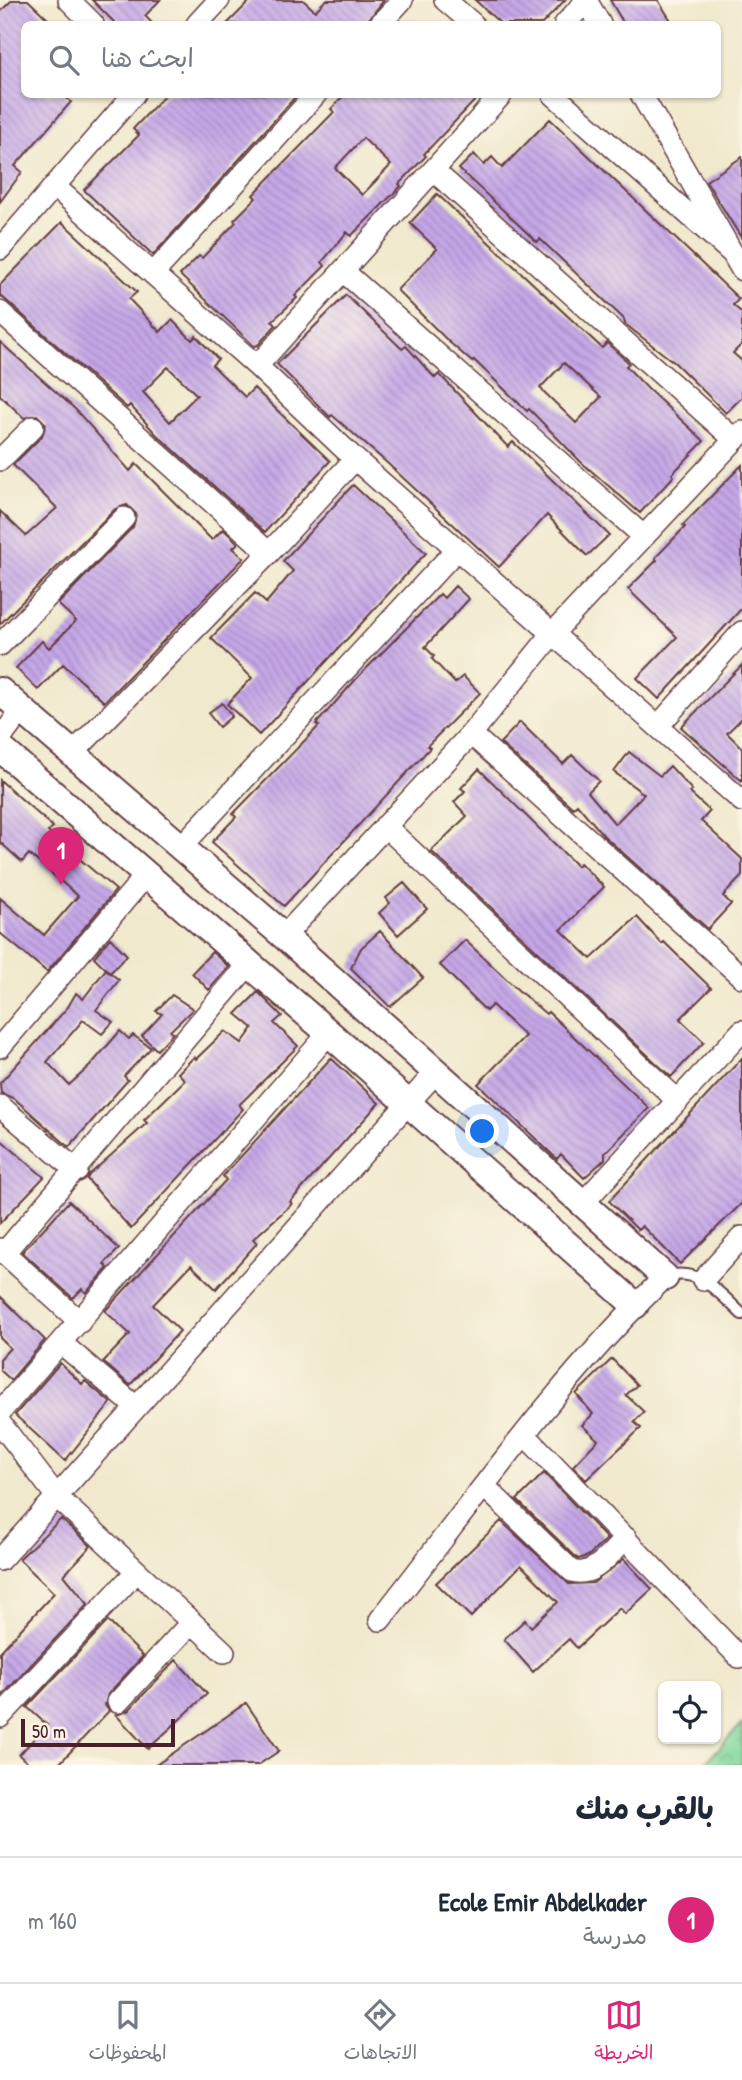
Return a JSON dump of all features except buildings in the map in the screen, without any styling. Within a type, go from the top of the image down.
[{"type":"street","points":[[69,0],[90,21]]},
{"type":"street","points":[[200,21],[219,0]]},
{"type":"street","points":[[383,21],[402,0]]},
{"type":"street","points":[[445,0],[470,21]]},
{"type":"street","points":[[568,21],[586,0],[598,21]]},
{"type":"street","points":[[0,249],[131,98]]},
{"type":"street","points":[[153,274],[312,98]]},
{"type":"street","points":[[257,366],[498,98]]},
{"type":"street","points":[[556,98],[738,262]]},
{"type":"street","points":[[643,98],[738,262]]},
{"type":"street","points":[[284,936],[471,734],[554,632],[642,535],[738,436],[434,171]]},
{"type":"street","points":[[54,186],[257,366],[355,459],[554,632],[742,801]]},
{"type":"street","points":[[343,271],[642,535]]},
{"type":"street","points":[[0,312],[269,553]]},
{"type":"street","points":[[0,460],[33,427]]},
{"type":"street","points":[[72,754],[269,553],[355,459]]},
{"type":"street","points":[[0,645],[124,518]]},
{"type":"street","points":[[181,847],[457,549]]},
{"type":"street","points":[[659,725],[742,632]]},
{"type":"street","points":[[7,699],[284,936],[665,1277],[635,1305],[526,1436],[380,1620]]},
{"type":"street","points":[[0,739],[7,699]]},
{"type":"street","points":[[471,734],[742,977]]},
{"type":"street","points":[[0,748],[330,1033],[635,1305]]},
{"type":"street","points":[[385,826],[678,1101]]},
{"type":"street","points":[[0,1047],[147,874]]},
{"type":"street","points":[[80,1322],[2,1251],[77,1171],[249,964]]},
{"type":"street","points":[[583,1203],[742,1031]]},
{"type":"street","points":[[0,1412],[330,1033]]},
{"type":"street","points":[[0,1560],[436,1072]]},
{"type":"street","points":[[0,1106],[77,1171]]},
{"type":"street","points":[[703,1280],[742,1237]]},
{"type":"street","points":[[61,1343],[136,1407]]},
{"type":"street","points":[[0,1423],[57,1497],[224,1652]]},
{"type":"street","points":[[526,1436],[739,1657]]},
{"type":"street","points":[[485,1487],[572,1571],[583,1574],[591,1571],[626,1538]]},
{"type":"street","points":[[0,1717],[136,1572]]},
{"type":"street","points":[[118,1702],[191,1623]]},
{"type":"lane","points":[[665,1277],[686,1274],[703,1280],[742,1314]]},
{"type":"green space","points":[[742,1724],[742,1765],[703,1765]]},
{"type":"place","name":"Ecole Emir Abdelkader","points":[[61,885]]}]
